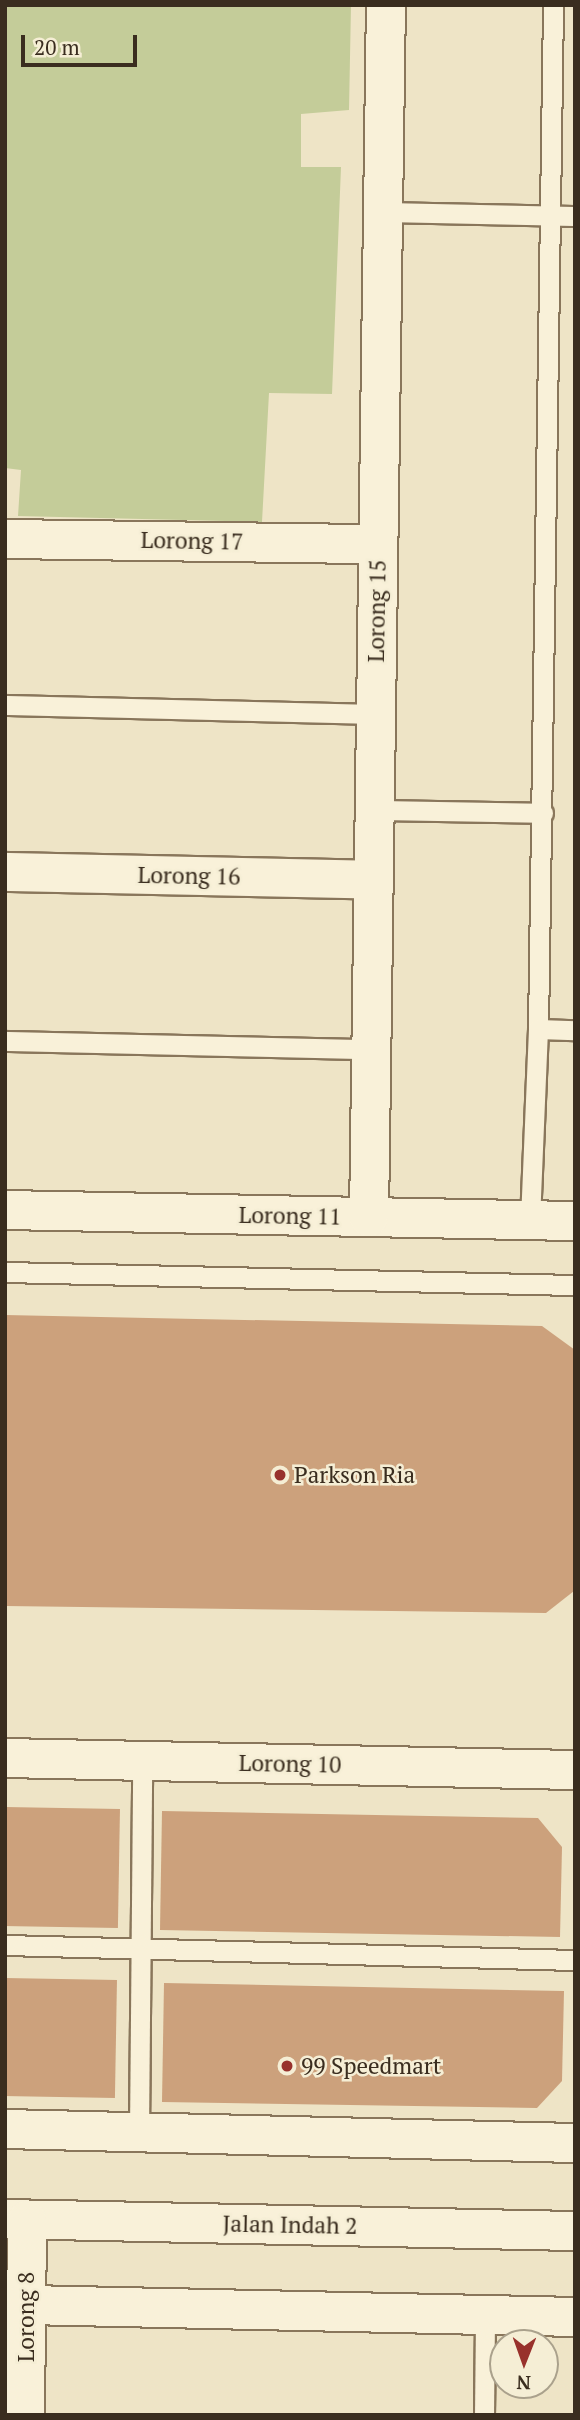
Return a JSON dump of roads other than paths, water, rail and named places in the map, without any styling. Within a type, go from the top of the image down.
[{"type":"street","name":"Lorong 15","points":[[369,1217],[386,5]]},
{"type":"street","name":"Lorong 17","points":[[5,539],[378,544]]},
{"type":"street","name":"Lorong 16","points":[[5,872],[374,880]]},
{"type":"street","name":"Lorong 11","points":[[5,1210],[575,1221]]},
{"type":"street","name":"Lorong 10","points":[[5,1758],[575,1770]]},
{"type":"street","points":[[5,2129],[575,2143]]},
{"type":"street","name":"Jalan Indah 2","points":[[16,2220],[575,2231]]},
{"type":"street","name":"Lorong 8","points":[[16,2220],[27,2305],[25,2415]]},
{"type":"street","points":[[27,2305],[575,2317]]},
{"type":"lane","points":[[530,1220],[543,813],[553,5]]},
{"type":"lane","points":[[383,212],[575,216]]},
{"type":"lane","points":[[5,705],[376,714]]},
{"type":"lane","points":[[375,810],[543,813]]},
{"type":"lane","points":[[538,1029],[575,1030]]},
{"type":"lane","points":[[5,1041],[371,1049]]},
{"type":"lane","points":[[5,1272],[575,1285]]},
{"type":"lane","points":[[139,2133],[142,1760]]},
{"type":"lane","points":[[5,1945],[575,1960]]},
{"type":"lane","points":[[484,2415],[485,2315]]},
{"type":"place","name":"Parkson Ria","points":[[280,1475]]},
{"type":"place","name":"99 Speedmart","points":[[287,2066]]}]
